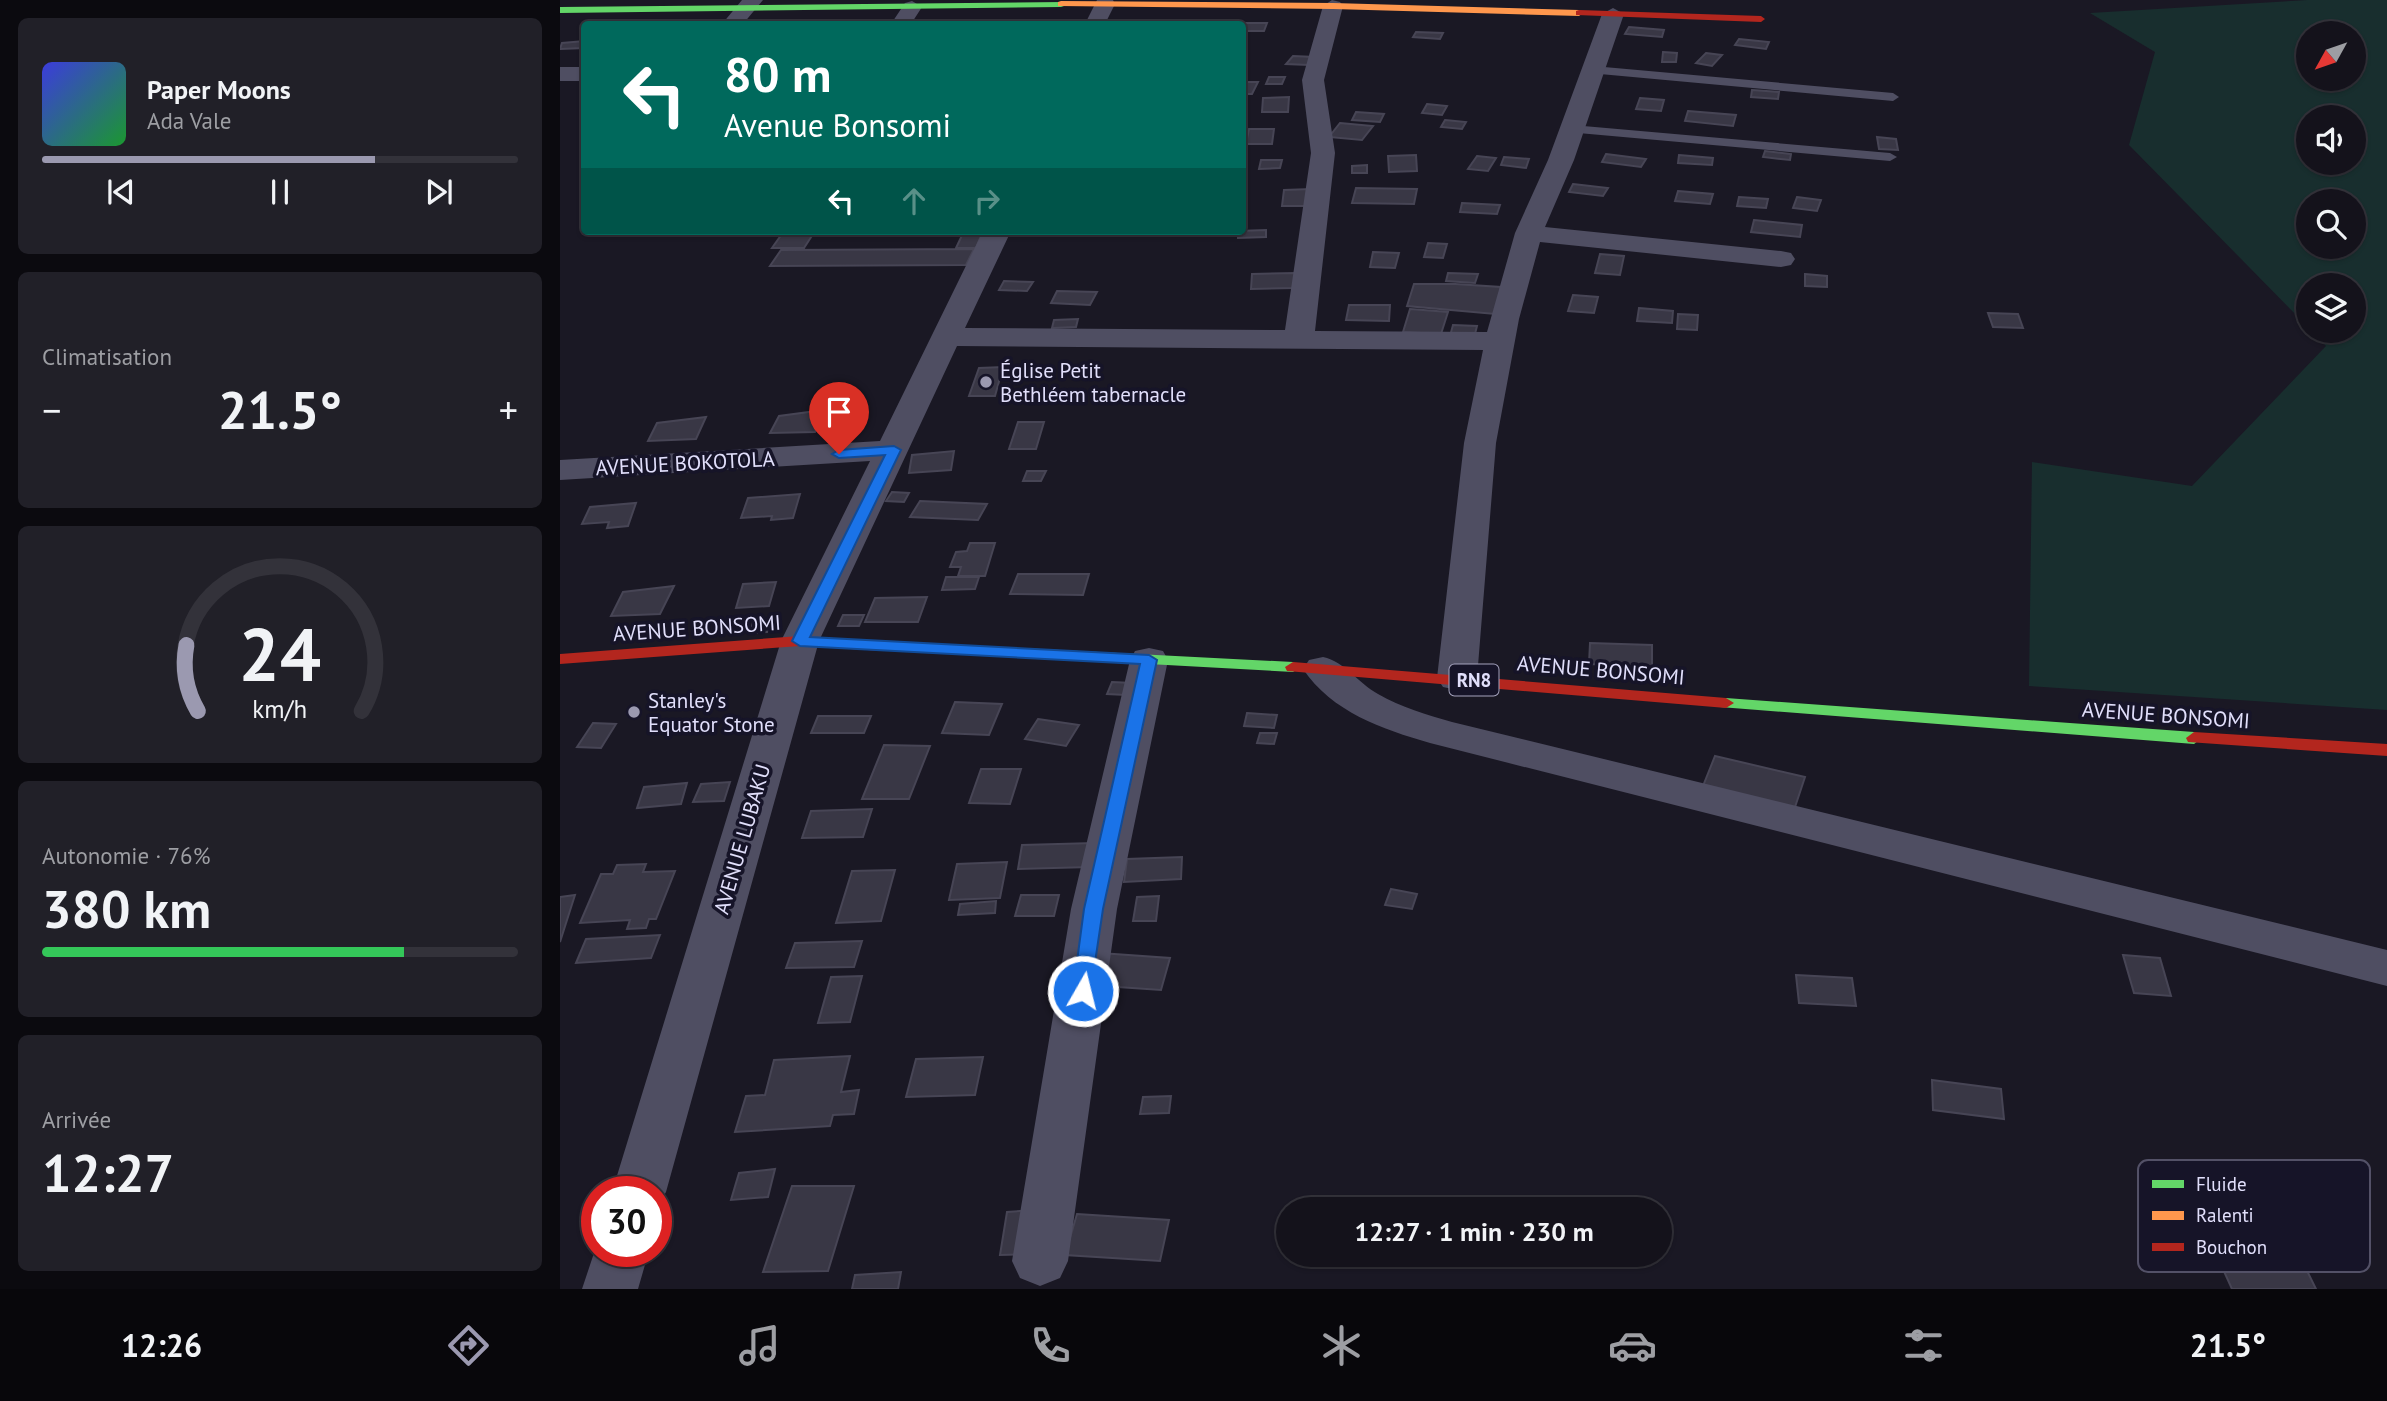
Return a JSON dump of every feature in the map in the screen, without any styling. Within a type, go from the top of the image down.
[{"type":"street","points":[[1096,21],[1106,2]]},
{"type":"street","points":[[560,10],[743,11],[907,16],[1106,2],[1761,19]]},
{"type":"street","points":[[1299,339],[1322,153],[1313,80],[1333,6]]},
{"type":"street","points":[[1457,678],[1480,443],[1500,341],[1530,233],[1572,129],[1613,14]]},
{"type":"street","points":[[560,74],[581,74]]},
{"type":"street","points":[[1530,233],[1781,259]]},
{"type":"street","name":"AVENUE LUBAKU","points":[[644,1176],[800,641],[996,235]]},
{"type":"street","points":[[947,337],[1500,341]]},
{"type":"street","name":"AVENUE BOKOTOLA","points":[[560,470],[894,450]]},
{"type":"street","name":"AVENUE BONSOMI","points":[[560,659],[800,641],[1457,678],[1989,724],[2387,750]]},
{"type":"street","points":[[1040,1261],[1094,909],[1149,660]]},
{"type":"street","points":[[1324,669],[1336,684],[1358,701],[1392,718],[1444,734],[2387,968]]},
{"type":"street","points":[[610,1289],[616,1267]]},
{"type":"lane","points":[[1593,70],[1893,97]]},
{"type":"lane","points":[[1572,129],[1890,157]]},
{"type":"green space","points":[[2308,0],[2387,0],[2387,710],[2029,686],[2032,462],[2192,486],[2326,346],[2323,343],[2366,343],[2366,273],[2296,273],[2296,315],[2129,145],[2155,52],[2090,13]]},
{"type":"building","points":[[656,20],[689,20],[688,21]]},
{"type":"building","points":[[1246,23],[1267,23],[1264,31],[1246,31]]},
{"type":"building","points":[[1629,27],[1664,30],[1662,37],[1625,34]]},
{"type":"building","points":[[1416,32],[1443,33],[1440,39],[1413,37]]},
{"type":"building","points":[[1739,39],[1769,42],[1766,49],[1735,45]]},
{"type":"building","points":[[581,41],[581,48],[560,49],[562,43]]},
{"type":"building","points":[[1663,52],[1677,53],[1676,62],[1662,62]]},
{"type":"building","points":[[1706,53],[1722,55],[1712,66],[1696,63]]},
{"type":"building","points":[[1293,56],[1314,57],[1309,65],[1286,64]]},
{"type":"building","points":[[1269,77],[1285,77],[1282,84],[1266,84]]},
{"type":"building","points":[[1246,82],[1258,82],[1252,94],[1246,94]]},
{"type":"building","points":[[1752,90],[1779,92],[1778,99],[1751,97]]},
{"type":"building","points":[[1289,97],[1288,112],[1262,112],[1263,98]]},
{"type":"building","points":[[1640,98],[1664,100],[1661,111],[1636,109]]},
{"type":"building","points":[[1427,104],[1447,106],[1442,115],[1422,113]]},
{"type":"building","points":[[1688,111],[1736,115],[1733,126],[1685,121]]},
{"type":"building","points":[[1356,112],[1384,114],[1380,122],[1352,120]]},
{"type":"building","points":[[1445,120],[1466,122],[1462,129],[1441,127]]},
{"type":"building","points":[[1340,123],[1373,126],[1362,140],[1329,137]]},
{"type":"building","points":[[1249,129],[1274,129],[1272,144],[1246,144]]},
{"type":"building","points":[[1877,137],[1896,139],[1898,150],[1879,149]]},
{"type":"building","points":[[1765,151],[1791,154],[1790,160],[1763,157]]},
{"type":"building","points":[[1606,154],[1646,159],[1641,167],[1602,162]]},
{"type":"building","points":[[1416,155],[1417,171],[1389,172],[1388,156]]},
{"type":"building","points":[[1679,155],[1713,158],[1712,165],[1678,163]]},
{"type":"building","points":[[1477,156],[1496,158],[1488,171],[1468,169]]},
{"type":"building","points":[[1504,157],[1529,159],[1526,168],[1501,165]]},
{"type":"building","points":[[1261,160],[1282,160],[1280,168],[1259,169]]},
{"type":"building","points":[[1367,165],[1367,173],[1352,173],[1352,166]]},
{"type":"building","points":[[1573,184],[1608,188],[1603,196],[1569,192]]},
{"type":"building","points":[[1356,188],[1417,189],[1414,204],[1352,203]]},
{"type":"building","points":[[1311,189],[1309,206],[1282,206],[1284,190]]},
{"type":"building","points":[[1678,191],[1713,194],[1710,204],[1675,201]]},
{"type":"building","points":[[1739,197],[1768,199],[1766,208],[1737,206]]},
{"type":"building","points":[[1797,197],[1821,200],[1817,211],[1793,208]]},
{"type":"building","points":[[1462,203],[1500,205],[1497,214],[1460,212]]},
{"type":"building","points":[[1754,220],[1802,225],[1800,237],[1751,232]]},
{"type":"building","points":[[1266,230],[1266,237],[1238,238],[1238,235],[1246,235],[1246,231]]},
{"type":"building","points":[[781,235],[812,235],[804,248],[772,248]]},
{"type":"building","points":[[962,235],[981,235],[976,248],[956,248]]},
{"type":"building","points":[[1428,243],[1447,244],[1443,258],[1424,257]]},
{"type":"building","points":[[974,249],[966,265],[770,266],[781,250]]},
{"type":"building","points":[[1373,252],[1399,253],[1395,268],[1370,267]]},
{"type":"building","points":[[1600,254],[1624,256],[1620,275],[1595,273]]},
{"type":"building","points":[[1295,273],[1294,288],[1251,289],[1252,274]]},
{"type":"building","points":[[1448,273],[1478,274],[1475,283],[1446,281]]},
{"type":"building","points":[[1805,274],[1827,276],[1827,287],[1805,286]]},
{"type":"building","points":[[1004,281],[1033,282],[1027,291],[999,290]]},
{"type":"building","points":[[1414,284],[1501,287],[1495,314],[1407,306]]},
{"type":"building","points":[[1057,291],[1097,292],[1090,305],[1051,303]]},
{"type":"building","points":[[1573,295],[1598,297],[1594,313],[1568,311]]},
{"type":"building","points":[[1349,305],[1390,305],[1389,321],[1346,320]]},
{"type":"building","points":[[1639,308],[1673,311],[1672,323],[1637,321]]},
{"type":"building","points":[[1410,309],[1448,312],[1441,334],[1403,332]]},
{"type":"building","points":[[1988,313],[2018,314],[2023,328],[1993,327]]},
{"type":"building","points":[[1678,314],[1698,315],[1697,330],[1677,329]]},
{"type":"building","points":[[1078,319],[1076,327],[1052,328],[1054,320]]},
{"type":"building","points":[[1453,325],[1477,326],[1474,338],[1450,336]]},
{"type":"building","name":"Église Petit Bethléem tabernacle","points":[[1003,367],[995,396],[969,396],[979,368]]},
{"type":"building","points":[[824,410],[815,432],[770,433],[779,416]]},
{"type":"building","points":[[706,417],[696,439],[648,441],[657,423]]},
{"type":"building","points":[[1018,422],[1044,422],[1036,449],[1009,449]]},
{"type":"building","points":[[954,451],[951,470],[909,473],[912,455]]},
{"type":"building","points":[[1027,471],[1046,471],[1041,481],[1023,481]]},
{"type":"building","points":[[892,492],[909,493],[904,502],[886,501]]},
{"type":"building","points":[[800,494],[793,518],[741,518],[748,498]]},
{"type":"building","points":[[920,501],[987,504],[978,520],[910,517]]},
{"type":"building","points":[[636,503],[628,526],[607,528],[609,522],[582,524],[590,507]]},
{"type":"building","points":[[970,543],[995,543],[985,576],[958,576],[961,567],[950,567],[956,552],[967,551]]},
{"type":"building","points":[[1018,574],[1089,574],[1083,595],[1010,594]]},
{"type":"building","points":[[946,577],[979,577],[975,589],[942,590]]},
{"type":"building","points":[[776,582],[769,606],[736,608],[743,584]]},
{"type":"building","points":[[674,586],[660,614],[611,616],[623,592]]},
{"type":"building","points":[[927,597],[918,622],[865,622],[875,598]]},
{"type":"building","points":[[843,615],[864,615],[859,626],[838,626]]},
{"type":"building","points":[[770,621],[767,632],[750,633],[753,622]]},
{"type":"building","points":[[1590,643],[1652,645],[1652,667],[1589,664]]},
{"type":"building","points":[[1112,682],[1132,683],[1126,695],[1107,694]]},
{"type":"building","points":[[955,702],[1002,704],[989,735],[942,733]]},
{"type":"building","points":[[1247,713],[1277,715],[1274,728],[1244,726]]},
{"type":"building","points":[[818,716],[871,716],[864,733],[811,733]]},
{"type":"building","points":[[1038,719],[1079,725],[1066,746],[1025,739]]},
{"type":"building","points":[[593,723],[616,724],[601,748],[577,747]]},
{"type":"building","points":[[1260,733],[1277,733],[1274,744],[1257,743]]},
{"type":"building","points":[[884,745],[930,746],[909,799],[862,799]]},
{"type":"building","points":[[1715,756],[1805,777],[1793,813],[1701,791]]},
{"type":"building","points":[[981,769],[1021,769],[1010,804],[969,803]]},
{"type":"building","points":[[730,782],[724,801],[693,802],[701,784]]},
{"type":"building","points":[[687,783],[681,804],[637,808],[644,787]]},
{"type":"building","points":[[872,809],[863,837],[802,838],[811,811]]},
{"type":"building","points":[[1094,843],[1090,867],[1018,869],[1022,845]]},
{"type":"building","points":[[1182,857],[1181,879],[1124,882],[1127,859]]},
{"type":"building","points":[[1007,862],[1000,898],[949,900],[957,864]]},
{"type":"building","points":[[646,864],[643,872],[675,871],[656,919],[649,919],[646,928],[627,929],[630,920],[580,923],[601,874],[613,874],[617,865]]},
{"type":"building","points":[[895,870],[881,921],[836,923],[852,871]]},
{"type":"building","points":[[1391,889],[1417,894],[1412,909],[1385,905]]},
{"type":"building","points":[[575,895],[560,942],[560,897]]},
{"type":"building","points":[[1021,895],[1059,895],[1054,916],[1015,916]]},
{"type":"building","points":[[1159,896],[1156,921],[1133,921],[1137,897]]},
{"type":"building","points":[[996,901],[995,913],[958,915],[960,904]]},
{"type":"building","points":[[660,935],[651,958],[576,963],[586,939]]},
{"type":"building","points":[[862,941],[854,967],[786,968],[795,943]]},
{"type":"building","points":[[1100,953],[1170,958],[1161,990],[1089,985]]},
{"type":"building","points":[[2123,955],[2160,958],[2171,996],[2134,993]]},
{"type":"building","points":[[1796,975],[1852,978],[1856,1006],[1799,1003]]},
{"type":"building","points":[[862,976],[850,1022],[818,1023],[831,977]]},
{"type":"building","points":[[850,1056],[841,1092],[859,1090],[854,1114],[833,1115],[830,1126],[735,1132],[746,1096],[765,1095],[774,1060]]},
{"type":"building","points":[[983,1057],[975,1095],[906,1097],[916,1059]]},
{"type":"building","points":[[1932,1080],[2001,1089],[2004,1119],[1933,1110]]},
{"type":"building","points":[[1171,1096],[1169,1113],[1140,1114],[1143,1097]]},
{"type":"building","points":[[775,1169],[768,1197],[731,1200],[739,1173]]},
{"type":"building","points":[[792,1186],[854,1186],[828,1271],[763,1272]]},
{"type":"building","points":[[1035,1210],[1030,1254],[1000,1255],[1007,1212]]},
{"type":"building","points":[[1077,1214],[1169,1220],[1160,1261],[1065,1255]]},
{"type":"building","points":[[901,1272],[898,1289],[852,1289],[855,1275]]},
{"type":"building","points":[[2224,1272],[2308,1272],[2316,1289],[2232,1289]]},
{"type":"traffic: fast","points":[[560,10],[1061,4]]},
{"type":"traffic: fast","points":[[884,646],[1293,667]]},
{"type":"traffic: fast","points":[[1726,703],[2194,738]]},
{"type":"traffic: slow","points":[[1061,4],[1333,6],[1579,13]]},
{"type":"traffic: jam","points":[[1579,13],[1761,19]]},
{"type":"traffic: jam","points":[[560,659],[800,641],[884,646]]},
{"type":"traffic: jam","points":[[1293,667],[1726,703]]},
{"type":"traffic: jam","points":[[2194,738],[2387,750]]},
{"type":"place","name":"Église Petit Bethléem tabernacle","points":[[986,382]]},
{"type":"place","name":"Stanley's Equator Stone","points":[[634,712]]},
{"type":"route","points":[[839,454],[894,450],[800,641],[1149,660],[1094,909],[1083,991]]}]
